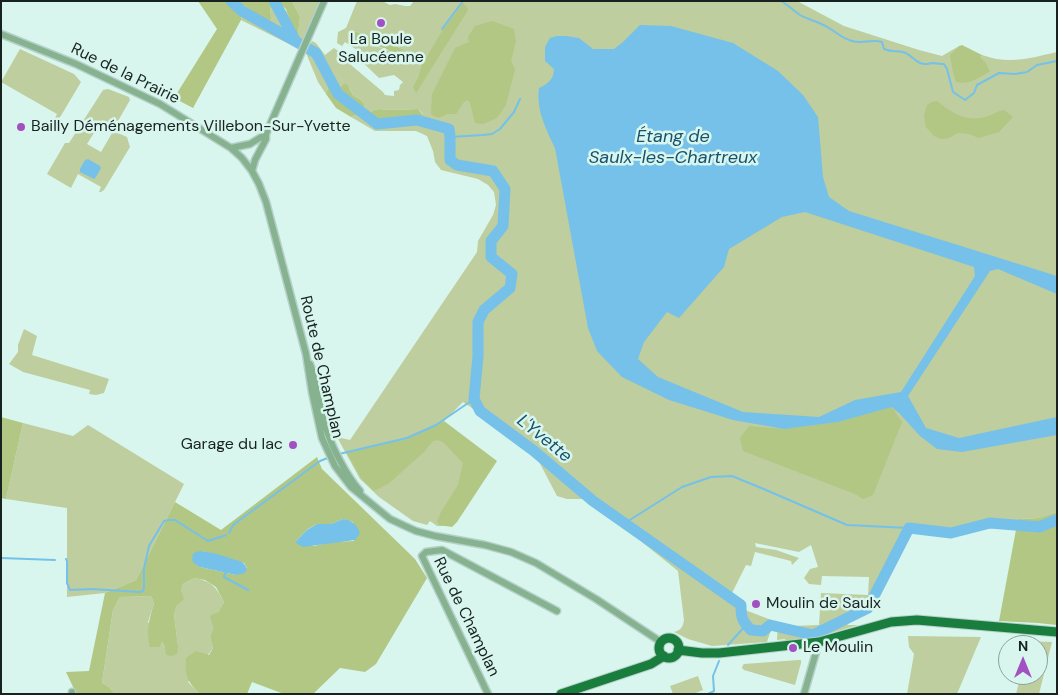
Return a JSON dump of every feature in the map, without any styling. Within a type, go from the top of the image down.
[{"type":"main road","points":[[678,650],[719,653],[820,642],[891,622],[917,620],[1057,632]]},
{"type":"main road","points":[[561,694],[651,664],[664,656],[675,655],[679,647],[676,641],[671,638],[665,639],[660,643],[660,652],[664,656]]},
{"type":"street","points":[[252,171],[255,160],[266,140],[266,134],[324,1]]},
{"type":"street","name":"Rue de la Prairie","points":[[1,34],[76,64],[160,104],[230,148]]},
{"type":"street","points":[[230,148],[250,144],[266,134]]},
{"type":"street","name":"Route de Champlan","points":[[230,148],[242,158],[260,184],[306,354],[322,438],[357,488],[375,508],[390,519],[416,531],[485,545],[510,552],[536,563],[596,599],[660,643]]},
{"type":"street","name":"Rue de Champlan","points":[[488,694],[422,556],[426,552],[442,550],[557,612]]},
{"type":"street","points":[[804,694],[820,642]]},
{"type":"green space","points":[[198,1],[292,1],[300,17],[298,34],[292,35],[287,33],[289,18],[286,9],[279,3],[271,6],[271,18],[268,22],[244,5],[241,20],[193,108],[174,98],[217,29]]},
{"type":"green space","points":[[292,1],[320,1],[299,49],[241,20],[244,5],[270,13],[271,5],[279,3],[288,15],[287,30],[298,34],[300,17]]},
{"type":"green space","points":[[357,1],[382,1],[390,5],[410,6],[414,1],[797,1],[844,26],[942,56],[959,46],[950,56],[981,58],[982,55],[1002,60],[1020,60],[1057,52],[1057,512],[1039,518],[1018,519],[1016,528],[992,525],[952,536],[911,531],[874,601],[847,625],[858,625],[814,638],[786,641],[785,639],[777,640],[778,622],[793,626],[819,625],[821,593],[868,595],[869,577],[822,576],[821,585],[809,584],[804,578],[810,569],[818,567],[811,545],[799,552],[755,543],[756,547],[776,550],[799,558],[792,565],[791,561],[755,552],[751,566],[746,565],[729,599],[745,610],[774,621],[767,642],[712,646],[688,639],[674,632],[681,628],[684,620],[678,571],[596,505],[583,499],[567,499],[557,496],[536,456],[516,438],[463,402],[444,421],[432,428],[462,460],[474,485],[446,526],[437,526],[430,521],[427,525],[413,521],[379,497],[360,479],[337,437],[350,440],[477,252],[478,241],[493,215],[496,205],[494,192],[488,185],[478,179],[441,170],[435,162],[427,136],[416,131],[375,131],[351,117],[360,112],[365,105],[343,84],[335,90],[328,88],[326,94],[318,82],[306,53],[312,41],[316,43],[325,55],[334,48],[351,60],[351,65],[385,95],[394,96],[394,91],[399,90],[403,82],[394,75],[379,78],[357,57],[360,52],[345,42],[342,46],[337,43],[338,32],[346,28]],"holes":[[[354,31],[403,49],[396,55],[378,47],[360,45],[356,40]],[[418,109],[423,114],[380,122],[375,110]]]},
{"type":"green space","points":[[463,3],[468,10],[416,93],[413,87],[422,65],[442,31]]},
{"type":"green space","points":[[492,21],[514,29],[516,41],[511,61],[515,69],[506,105],[497,118],[483,124],[475,123],[468,100],[464,102],[456,114],[448,114],[438,118],[434,116],[431,114],[432,94],[455,48],[469,42],[468,37],[475,26]]},
{"type":"green space","points":[[354,31],[403,49],[401,54],[396,55],[388,50],[372,45],[357,45],[356,40],[352,36]]},
{"type":"green space","points":[[962,45],[982,55],[981,58],[990,71],[970,82],[956,82],[950,55]]},
{"type":"green space","points":[[20,49],[74,74],[81,82],[59,119],[55,118],[57,114],[1,82]]},
{"type":"green space","points":[[343,84],[347,84],[353,95],[365,105],[360,112],[351,117],[336,108],[326,94],[328,88],[335,90]]},
{"type":"green space","points":[[108,89],[129,97],[130,100],[118,121],[118,133],[127,137],[130,147],[104,190],[99,192],[101,187],[78,174],[71,188],[47,174],[65,143],[69,143],[103,90]],"holes":[[[102,120],[115,128],[101,152],[87,144]]]},
{"type":"green space","points":[[937,101],[954,113],[965,117],[985,117],[1004,110],[1013,117],[999,132],[979,138],[969,134],[958,133],[949,138],[941,139],[934,136],[926,127],[924,116],[927,105]]},
{"type":"green space","points":[[379,109],[418,109],[423,115],[380,122],[370,116],[370,113]]},
{"type":"green space","points":[[24,329],[37,336],[32,355],[109,379],[104,393],[89,394],[90,390],[23,372],[9,364],[18,352],[18,345]]},
{"type":"green space","points":[[892,407],[902,422],[873,495],[863,499],[855,494],[743,451],[740,438],[749,426],[784,429],[838,422]]},
{"type":"green space","points":[[1,417],[23,423],[6,499],[1,498]]},
{"type":"green space","points":[[444,421],[497,461],[452,527],[439,525],[437,521],[458,485],[463,463],[443,442],[433,441],[424,452],[388,484],[374,491],[361,478],[347,453],[407,439]]},
{"type":"green space","points":[[23,423],[73,436],[88,425],[184,484],[136,580],[105,593],[67,597],[67,508],[6,499]]},
{"type":"green space","points":[[317,457],[322,469],[415,559],[427,578],[376,664],[365,672],[340,668],[313,694],[284,694],[252,682],[247,694],[200,694],[188,678],[186,658],[196,651],[209,655],[213,648],[210,637],[213,628],[210,616],[218,612],[224,602],[216,587],[205,580],[194,578],[183,584],[181,591],[184,599],[177,605],[174,615],[178,646],[177,654],[172,656],[166,655],[162,642],[159,647],[150,647],[148,635],[154,603],[151,596],[120,597],[113,610],[102,683],[115,694],[76,693],[66,672],[89,671],[105,593],[136,580],[175,502],[221,530]],"holes":[[[343,519],[353,522],[354,541],[332,542],[314,546],[296,541],[308,529],[317,524],[331,524]],[[202,551],[244,563],[247,568],[236,575],[200,567]]]},
{"type":"green space","points":[[1057,512],[1057,625],[999,621],[1018,519],[1039,518]]},
{"type":"green space","points":[[194,578],[205,581],[213,586],[224,602],[218,612],[211,617],[213,628],[210,637],[213,648],[188,682],[200,694],[115,694],[102,683],[113,610],[120,597],[151,596],[154,603],[148,622],[165,647],[178,646],[174,615],[183,584]]},
{"type":"green space","points":[[908,636],[981,637],[957,694],[907,694],[914,654],[909,647]]},
{"type":"green space","points":[[1048,642],[1052,642],[1048,658]]},
{"type":"green space","points":[[801,660],[795,685],[742,668],[744,664]]},
{"type":"green space","points":[[698,676],[703,690],[693,694],[673,694],[670,686]]},
{"type":"green space","points":[[1018,685],[1041,685],[1039,694],[1016,694]]},
{"type":"water","name":"Étang de Saulx-les-Chartreux","points":[[640,25],[671,26],[733,43],[778,71],[803,95],[818,117],[823,177],[829,197],[849,211],[1057,276],[1057,294],[998,269],[990,271],[908,396],[926,428],[959,438],[1057,417],[1057,435],[962,452],[937,449],[920,436],[892,407],[838,422],[784,429],[733,420],[669,400],[622,377],[597,351],[588,328],[555,148],[542,119],[538,96],[539,88],[550,81],[554,73],[554,69],[545,61],[545,47],[550,38],[566,36],[579,38],[593,49],[614,49]],"holes":[[[805,212],[974,267],[975,276],[901,392],[855,400],[819,417],[743,412],[658,377],[638,359],[644,342],[667,312],[679,318],[724,267],[729,249],[782,217]]]},
{"type":"water","points":[[88,159],[101,168],[94,179],[80,172],[85,160]]},
{"type":"water","points":[[343,519],[354,523],[360,533],[355,540],[303,547],[296,543],[307,530],[317,524],[331,524]]},
{"type":"water","points":[[202,551],[242,562],[247,569],[245,573],[236,575],[200,567],[192,560],[193,554]]},
{"type":"waterway","name":"L'Yvette","points":[[231,1],[242,11],[316,53],[338,94],[377,124],[417,120],[449,129],[450,160],[457,165],[493,171],[505,189],[503,226],[491,241],[491,257],[512,274],[510,288],[484,310],[478,322],[478,356],[474,399],[480,411],[534,451],[593,501],[741,605],[743,619],[751,630],[763,631],[770,625],[813,635],[868,608],[909,528],[951,533],[990,523],[1039,527],[1057,520]]},
{"type":"waterway","name":"L'Yvette","points":[[274,1],[295,40]]},
{"type":"waterway","points":[[442,29],[463,1]]},
{"type":"waterway","points":[[781,1],[800,15],[826,26],[849,40],[856,42],[882,42],[884,49],[901,51],[920,63],[944,64],[953,92],[965,100],[974,93],[977,85],[999,73],[1015,74],[1027,72],[1037,65],[1057,61]]},
{"type":"waterway","points":[[450,137],[492,134],[500,129],[514,112],[520,99]]},
{"type":"waterway","points":[[339,454],[407,438],[436,425],[474,399]]},
{"type":"waterway","points":[[229,533],[233,525],[320,461],[330,457]]},
{"type":"waterway","points":[[625,523],[682,487],[711,477],[732,476],[847,525],[909,528]]},
{"type":"waterway","points":[[66,559],[67,583],[70,590],[92,589],[140,592],[144,588],[144,568],[149,546],[164,521],[175,520],[208,541],[226,535]]},
{"type":"waterway","points":[[1,558],[55,560]]},
{"type":"waterway","points":[[226,571],[224,577],[248,590]]},
{"type":"waterway","points":[[728,645],[746,625]]},
{"type":"waterway","points":[[708,694],[714,691],[713,676],[719,661]]},
{"type":"place","name":"La Boule Salucéenne","points":[[381,23]]},
{"type":"place","name":"Bailly Déménagements Villebon-Sur-Yvette","points":[[21,127]]},
{"type":"place","name":"Garage du lac","points":[[293,445]]},
{"type":"place","name":"Moulin de Saulx","points":[[756,604]]},
{"type":"place","name":"Le Moulin","points":[[793,648]]}]
